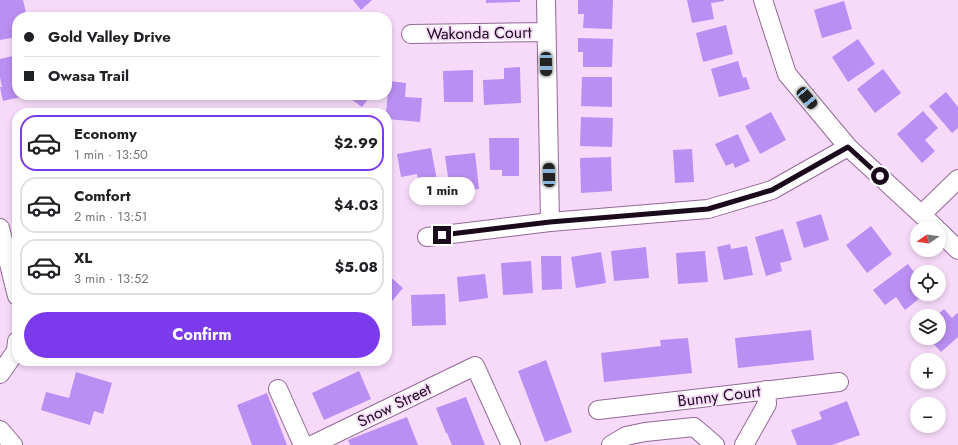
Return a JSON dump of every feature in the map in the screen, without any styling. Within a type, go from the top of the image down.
[{"type":"street","points":[[546,0],[550,222]]},
{"type":"street","points":[[764,0],[787,74],[848,147],[929,221]]},
{"type":"street","name":"Wakonda Court","points":[[412,34],[546,32]]},
{"type":"street","points":[[427,237],[550,222],[708,209],[772,190],[848,147]]},
{"type":"street","points":[[922,214],[958,179]]},
{"type":"street","points":[[0,228],[12,276]]},
{"type":"street","points":[[946,238],[958,250]]},
{"type":"street","points":[[0,374],[12,357]]},
{"type":"street","name":"Snow Street","points":[[312,445],[475,366],[511,445]]},
{"type":"street","name":"Bunny Court","points":[[598,410],[839,382]]},
{"type":"street","points":[[278,389],[303,445]]},
{"type":"street","points":[[744,445],[767,404],[766,390]]},
{"type":"street","points":[[611,445],[626,436],[645,432],[694,427],[714,445]]},
{"type":"street","points":[[0,430],[13,445]]},
{"type":"building","points":[[0,0],[23,0],[26,12],[12,12],[12,38],[0,40]]},
{"type":"building","points":[[353,0],[372,0],[361,10]]},
{"type":"building","points":[[486,0],[520,0],[520,2],[486,3]]},
{"type":"building","points":[[578,0],[613,0],[612,29],[583,28],[584,14],[578,14]]},
{"type":"building","points":[[687,0],[724,1],[711,3],[714,19],[692,23]]},
{"type":"building","points":[[844,1],[852,29],[822,38],[814,10]]},
{"type":"building","points":[[726,25],[733,54],[703,62],[696,33]]},
{"type":"building","points":[[578,38],[613,39],[612,67],[583,67],[583,52],[578,52]]},
{"type":"building","points":[[858,39],[875,64],[848,82],[832,57]]},
{"type":"building","points":[[12,56],[12,99],[3,101],[0,87],[2,87],[0,77],[0,59]]},
{"type":"building","points":[[738,61],[743,78],[746,77],[750,89],[719,97],[711,69]]},
{"type":"building","points":[[520,67],[521,103],[484,105],[483,80],[504,79],[504,68]]},
{"type":"building","points":[[883,69],[901,93],[875,113],[857,89]]},
{"type":"building","points":[[473,70],[473,102],[444,102],[443,71]]},
{"type":"building","points":[[582,77],[612,77],[612,107],[581,106]]},
{"type":"building","points":[[392,81],[406,83],[405,97],[422,98],[420,122],[392,119],[392,108],[386,108],[387,100],[392,100]]},
{"type":"building","points":[[946,92],[958,107],[958,128],[952,133],[929,106]]},
{"type":"building","points":[[352,100],[367,100],[362,107]]},
{"type":"building","points":[[923,111],[938,128],[925,140],[935,151],[922,163],[897,134]]},
{"type":"building","points":[[771,112],[786,140],[760,154],[745,126]]},
{"type":"building","points":[[581,117],[613,118],[612,147],[580,146]]},
{"type":"building","points":[[738,134],[750,161],[735,168],[733,163],[726,166],[715,144]]},
{"type":"building","points":[[489,138],[519,138],[519,176],[502,176],[502,170],[490,170]]},
{"type":"building","points":[[431,148],[438,186],[420,189],[417,174],[401,177],[397,154]]},
{"type":"building","points":[[692,149],[694,182],[675,183],[673,150]]},
{"type":"building","points":[[475,153],[479,189],[463,190],[463,182],[449,184],[445,156]]},
{"type":"building","points":[[611,157],[612,191],[581,193],[580,158]]},
{"type":"building","points":[[821,214],[829,240],[804,248],[796,222]]},
{"type":"building","points":[[871,226],[892,254],[867,273],[846,245]]},
{"type":"building","points":[[783,229],[792,260],[780,263],[782,271],[766,276],[755,237]]},
{"type":"building","points":[[730,244],[731,249],[747,246],[753,275],[724,280],[717,247]]},
{"type":"building","points":[[646,247],[649,278],[614,281],[611,251]]},
{"type":"building","points":[[705,251],[708,282],[678,284],[676,253]]},
{"type":"building","points":[[601,252],[606,283],[576,288],[571,257]]},
{"type":"building","points":[[541,256],[561,256],[562,289],[542,290]]},
{"type":"building","points":[[531,261],[533,293],[503,295],[501,263]]},
{"type":"building","points":[[908,264],[910,267],[910,301],[916,301],[905,310],[896,297],[885,305],[873,290]]},
{"type":"building","points":[[485,274],[488,298],[459,302],[457,277]]},
{"type":"building","points":[[392,278],[403,288],[392,301]]},
{"type":"building","points":[[445,294],[446,325],[412,326],[411,295]]},
{"type":"building","points":[[946,311],[952,318],[957,313],[958,337],[941,352],[934,345],[946,345]]},
{"type":"building","points":[[811,330],[814,360],[738,368],[735,338]]},
{"type":"building","points":[[688,338],[692,373],[604,382],[601,353],[661,346],[660,340]]},
{"type":"building","points":[[546,360],[572,432],[545,442],[518,371]]},
{"type":"building","points":[[359,371],[371,399],[324,420],[312,393]]},
{"type":"building","points":[[76,372],[112,383],[103,414],[94,411],[90,425],[41,410],[46,392],[69,398]]},
{"type":"building","points":[[267,393],[287,445],[252,445],[237,405]]},
{"type":"building","points":[[466,397],[485,445],[452,445],[436,408]]},
{"type":"building","points":[[847,401],[860,435],[832,445],[797,445],[791,430],[822,419],[819,412]]},
{"type":"building","points":[[407,417],[418,445],[350,445],[348,440]]},
{"type":"route","points":[[442,235],[550,222],[708,209],[772,190],[848,147],[880,176]]}]
